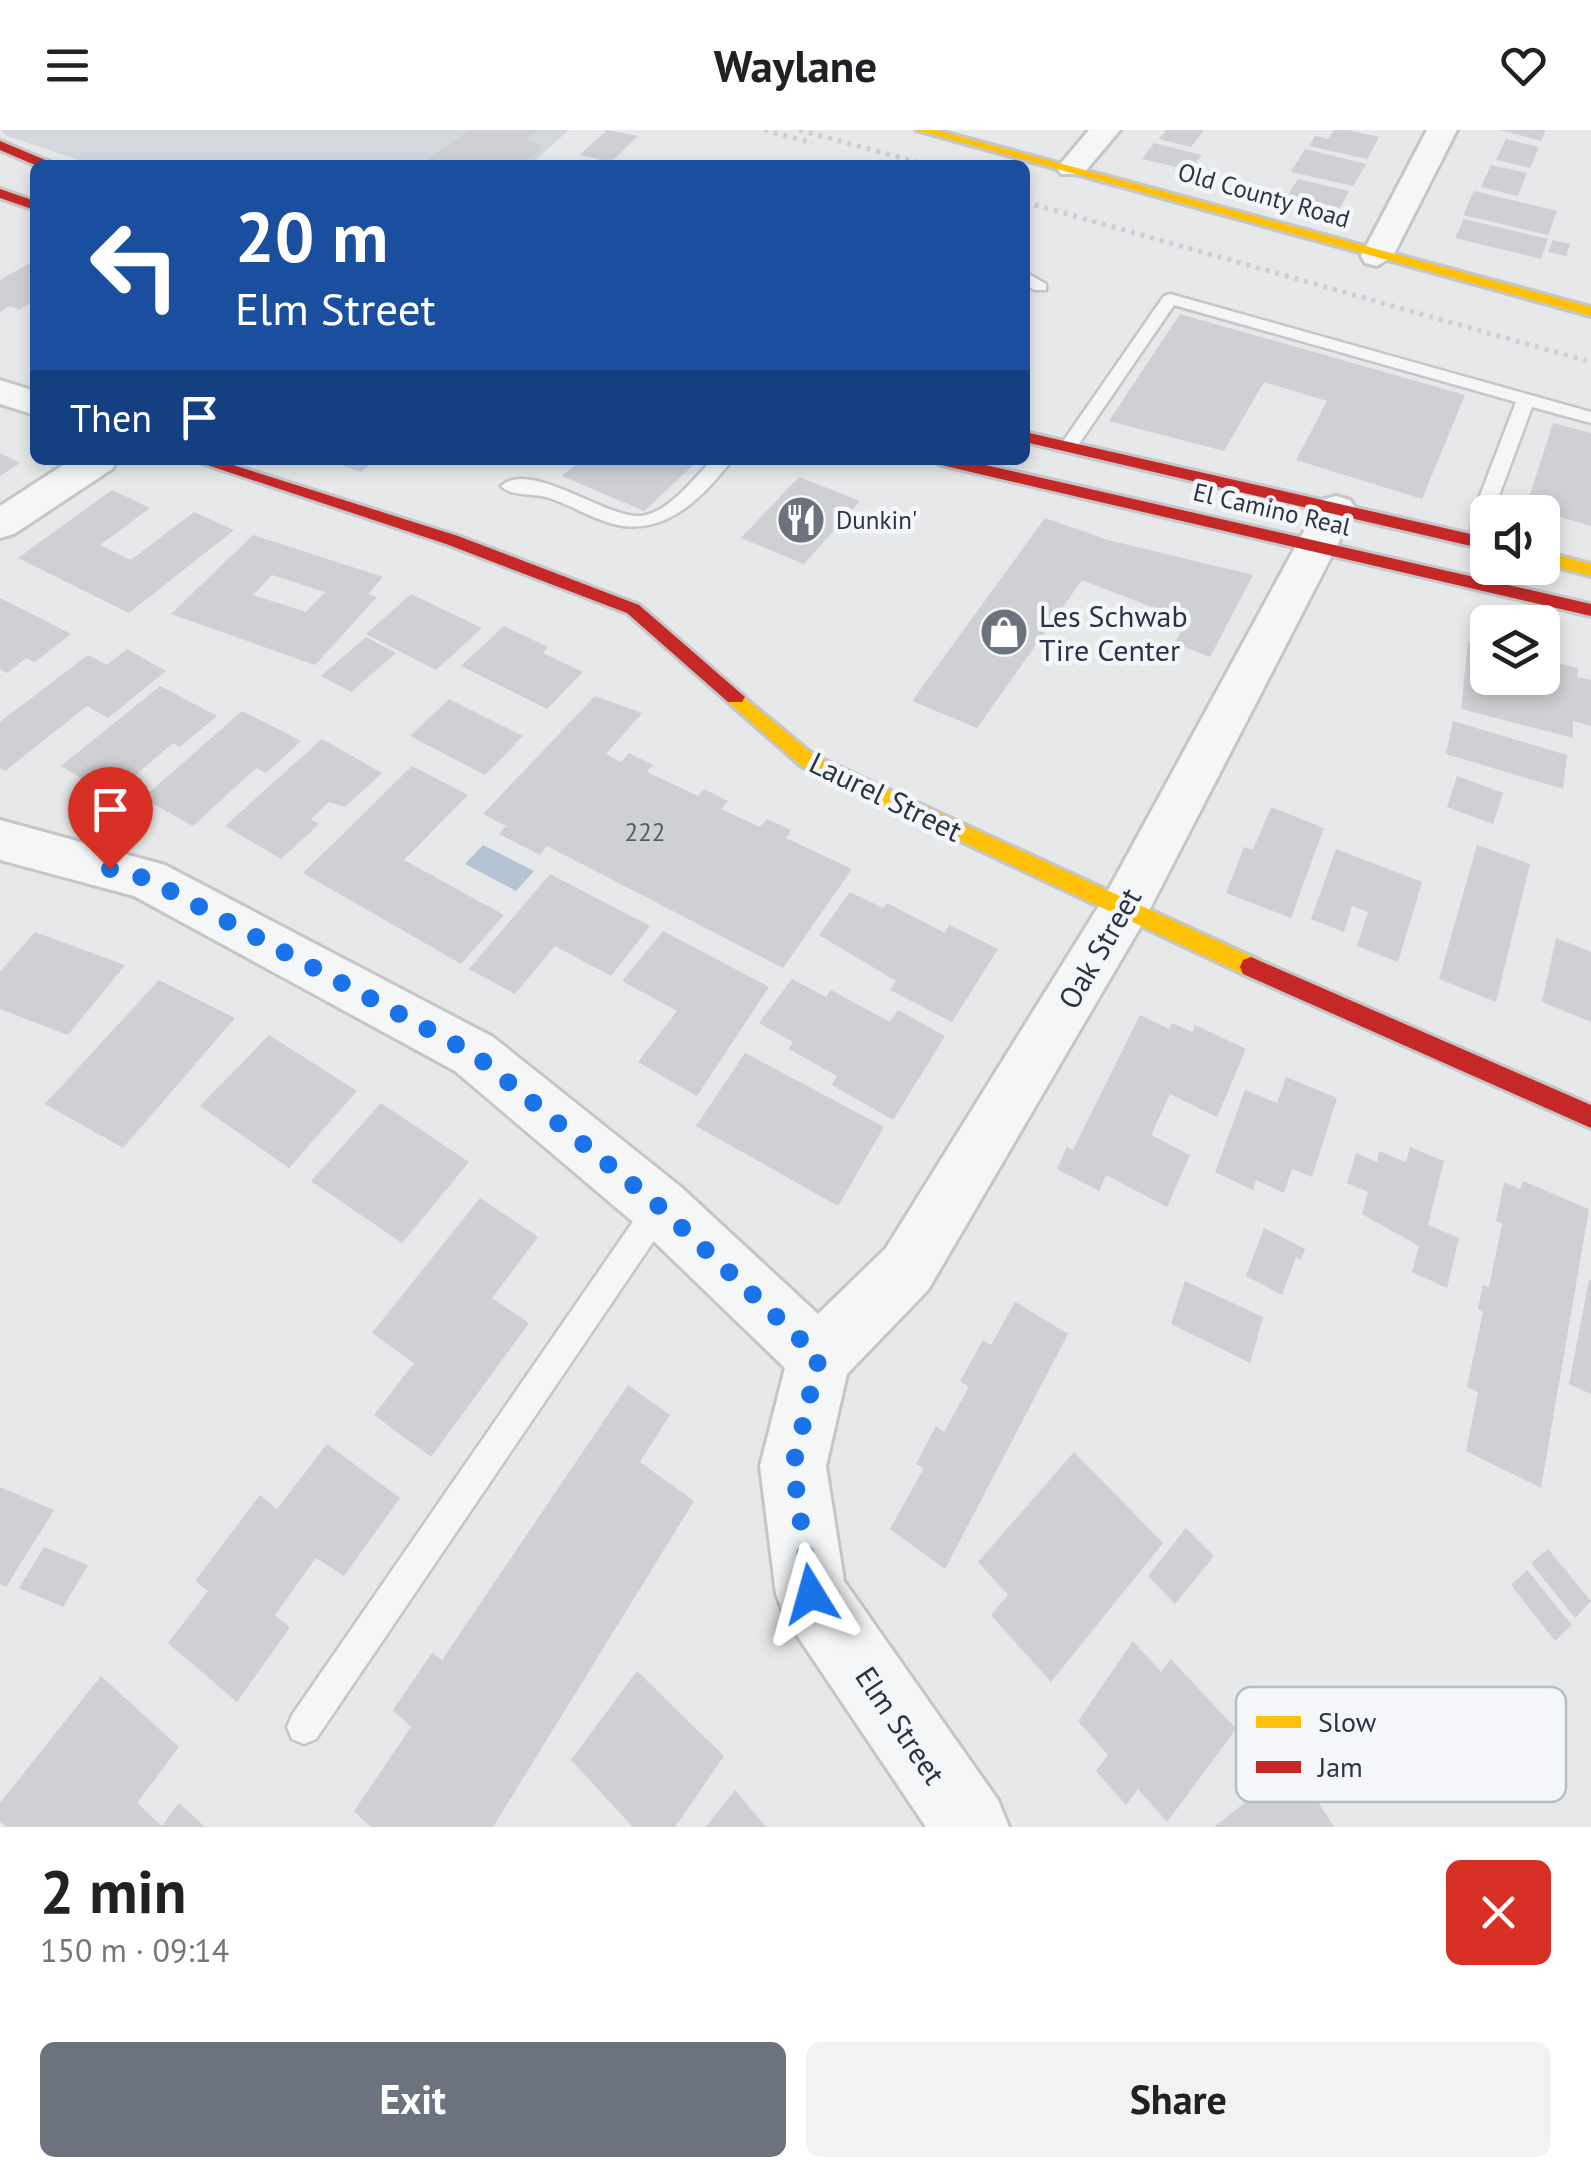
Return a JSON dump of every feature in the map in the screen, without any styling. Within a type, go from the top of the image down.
[{"type":"main road","name":"Old County Road","points":[[927,131],[1591,312]]},
{"type":"main road","points":[[0,145],[34,160]]},
{"type":"main road","points":[[0,193],[30,204]]},
{"type":"main road","name":"El Camino Real","points":[[1030,438],[1591,610]]},
{"type":"main road","name":"Laurel Street","points":[[216,465],[452,540],[634,609],[808,760],[1122,911],[1591,1117]]},
{"type":"main road","name":"El Camino Real","points":[[969,465],[1328,529],[1470,543]]},
{"type":"main road","points":[[1560,562],[1591,570]]},
{"type":"street","points":[[1072,168],[1105,130]]},
{"type":"street","points":[[1377,256],[1442,130]]},
{"type":"street","points":[[0,391],[30,402]]},
{"type":"street","points":[[0,525],[90,465]]},
{"type":"street","name":"Oak Street","points":[[819,1357],[906,1269],[1122,911],[1328,529]]},
{"type":"street","points":[[0,840],[148,879],[474,1054],[660,1207],[819,1357]]},
{"type":"street","name":"Elm Street","points":[[819,1357],[793,1466],[811,1594],[971,1827]]},
{"type":"lane","points":[[1030,281],[1040,288]]},
{"type":"lane","points":[[1068,447],[1170,299],[1591,418]]},
{"type":"lane","points":[[1488,495],[1526,400]]},
{"type":"lane","points":[[510,486],[551,491],[614,518],[643,523],[672,511],[718,465]]},
{"type":"lane","points":[[304,1727],[660,1207]]},
{"type":"shaded area","points":[[0,130],[569,130],[536,160],[80,160],[7,136]]},
{"type":"water","points":[[483,845],[534,871],[516,891],[465,864]]},
{"type":"building","points":[[470,130],[538,130],[525,140],[543,146],[528,160],[426,160]]},
{"type":"building","points":[[607,130],[638,136],[613,160],[580,155]]},
{"type":"building","points":[[1166,130],[1204,130],[1191,147],[1159,139]]},
{"type":"building","points":[[1334,130],[1379,137],[1367,159],[1309,146],[1315,136],[1328,139]]},
{"type":"building","points":[[1499,130],[1546,130],[1541,141]]},
{"type":"building","points":[[1506,139],[1539,147],[1530,168],[1496,160]]},
{"type":"building","points":[[1154,143],[1202,155],[1190,170],[1142,159]]},
{"type":"building","points":[[1305,149],[1366,164],[1353,186],[1291,172]]},
{"type":"building","points":[[1491,165],[1527,173],[1518,196],[1481,187]]},
{"type":"building","points":[[1298,179],[1349,191],[1340,208],[1288,195]]},
{"type":"building","points":[[1474,191],[1557,211],[1548,235],[1463,215]]},
{"type":"building","points":[[1464,219],[1548,239],[1541,259],[1455,238]]},
{"type":"building","points":[[1553,240],[1570,244],[1566,256],[1548,252]]},
{"type":"building","points":[[30,263],[30,304],[19,310],[10,306],[0,312],[0,280]]},
{"type":"building","points":[[1180,314],[1465,395],[1422,499],[1296,460],[1327,401],[1264,382],[1224,451],[1109,421]]},
{"type":"building","points":[[1553,423],[1591,433],[1591,526],[1560,517],[1560,495],[1530,495]]},
{"type":"building","points":[[0,453],[20,463],[0,476]]},
{"type":"building","points":[[341,465],[370,465],[361,472]]},
{"type":"building","points":[[575,465],[694,465],[644,511],[562,476]]},
{"type":"building","name":"Dunkin'","points":[[799,477],[860,501],[804,564],[741,538]]},
{"type":"building","points":[[112,490],[150,508],[100,545],[131,560],[194,512],[234,530],[129,613],[18,558]]},
{"type":"building","name":"Les Schwab Tire Center","points":[[1045,518],[1108,540],[1253,575],[1210,657],[1174,643],[1188,621],[1082,580],[977,728],[912,701]]},
{"type":"building","points":[[253,535],[383,577],[368,594],[377,597],[315,665],[171,614]],"holes":[[[272,575],[325,592],[306,612],[253,595]]]},
{"type":"building","points":[[411,594],[482,628],[436,670],[366,634]]},
{"type":"building","points":[[0,598],[71,634],[35,662],[26,658],[7,673],[0,669]]},
{"type":"building","points":[[504,626],[548,647],[543,653],[583,672],[547,709],[461,666]]},
{"type":"building","points":[[366,637],[396,653],[351,692],[321,676]]},
{"type":"building","points":[[1468,642],[1470,695],[1560,695],[1560,664],[1578,668],[1577,677],[1591,680],[1591,726],[1573,721],[1573,738],[1461,709]]},
{"type":"building","points":[[127,649],[166,671],[108,718],[87,706],[5,771],[0,768],[0,722],[88,655],[107,665]]},
{"type":"building","points":[[160,686],[217,716],[180,747],[173,743],[111,796],[61,766]]},
{"type":"building","points":[[595,696],[642,713],[606,754],[621,762],[629,753],[653,765],[647,772],[698,796],[704,789],[728,801],[721,809],[760,827],[767,819],[791,830],[786,838],[852,869],[783,968],[547,846],[540,855],[499,834],[506,826],[483,814]]},
{"type":"building","points":[[449,699],[523,736],[485,775],[410,736]]},
{"type":"building","points":[[242,711],[301,741],[266,773],[256,768],[193,826],[143,798]]},
{"type":"building","points":[[1453,721],[1567,755],[1563,789],[1446,754]]},
{"type":"building","points":[[322,739],[382,773],[345,807],[329,802],[311,819],[319,824],[281,859],[225,826]]},
{"type":"building","points":[[412,766],[468,795],[404,860],[504,915],[461,964],[303,873]]},
{"type":"building","points":[[1457,776],[1503,793],[1493,824],[1447,807]]},
{"type":"building","points":[[1271,807],[1324,828],[1291,918],[1226,893],[1244,847],[1253,850]]},
{"type":"building","points":[[1477,845],[1530,864],[1496,1002],[1439,979]]},
{"type":"building","points":[[1336,849],[1422,882],[1398,962],[1357,946],[1368,912],[1352,906],[1344,932],[1311,919]]},
{"type":"building","points":[[550,874],[650,926],[611,976],[555,946],[515,994],[469,969]]},
{"type":"building","points":[[850,892],[883,908],[887,903],[945,933],[949,925],[998,949],[952,1022],[890,990],[896,981],[819,935]]},
{"type":"building","points":[[663,931],[769,987],[697,1096],[638,1062],[677,1011],[622,981]]},
{"type":"building","points":[[35,932],[125,965],[68,1035],[0,1009],[0,972]]},
{"type":"building","points":[[1556,938],[1591,952],[1591,1022],[1542,1002]]},
{"type":"building","points":[[792,979],[826,997],[831,990],[890,1022],[898,1010],[945,1036],[893,1120],[832,1085],[837,1076],[789,1049],[793,1042],[759,1023]]},
{"type":"building","points":[[159,980],[235,1018],[123,1148],[45,1104]]},
{"type":"building","points":[[1140,1015],[1169,1029],[1172,1023],[1192,1032],[1195,1025],[1246,1049],[1217,1117],[1170,1094],[1151,1135],[1190,1155],[1167,1207],[1106,1175],[1099,1191],[1057,1169],[1067,1147],[1073,1150]]},
{"type":"building","points":[[269,1035],[357,1091],[289,1168],[200,1106]]},
{"type":"building","points":[[745,1053],[884,1127],[838,1206],[696,1126]]},
{"type":"building","points":[[1286,1077],[1337,1098],[1312,1177],[1292,1169],[1284,1193],[1256,1180],[1253,1190],[1215,1172],[1245,1090],[1277,1103]]},
{"type":"building","points":[[381,1103],[469,1162],[402,1243],[311,1181]]},
{"type":"building","points":[[1410,1147],[1444,1161],[1428,1225],[1459,1238],[1447,1288],[1412,1272],[1419,1246],[1362,1214],[1368,1192],[1347,1183],[1356,1153],[1377,1162],[1379,1151],[1406,1162]]},
{"type":"building","points":[[1523,1181],[1589,1209],[1541,1488],[1466,1451],[1478,1392],[1467,1387],[1483,1312],[1478,1309],[1483,1285],[1489,1287],[1502,1224],[1496,1221],[1504,1182],[1520,1189]]},
{"type":"building","points":[[480,1198],[538,1237],[492,1298],[529,1323],[431,1457],[374,1415],[414,1363],[372,1333]]},
{"type":"building","points":[[1264,1228],[1305,1249],[1301,1260],[1296,1257],[1282,1295],[1246,1276]]},
{"type":"building","points":[[1591,1280],[1591,1394],[1569,1384]]},
{"type":"building","points":[[1185,1281],[1263,1317],[1250,1363],[1171,1324]]},
{"type":"building","points":[[1015,1302],[1068,1334],[945,1569],[890,1529],[924,1468],[916,1464],[936,1426],[944,1432],[969,1387],[960,1381],[983,1340],[991,1345]]},
{"type":"building","points":[[628,1385],[670,1415],[640,1462],[694,1501],[493,1827],[371,1827],[354,1811],[411,1727],[393,1710],[432,1653],[442,1660]]},
{"type":"building","points":[[327,1444],[400,1498],[344,1576],[316,1558],[275,1615],[290,1627],[237,1702],[168,1643],[208,1591],[195,1581],[260,1495],[277,1509]]},
{"type":"building","points":[[1074,1452],[1163,1543],[1051,1682],[991,1615],[1008,1595],[978,1562]]},
{"type":"building","points":[[0,1487],[54,1510],[6,1587],[0,1584]]},
{"type":"building","points":[[1186,1528],[1214,1556],[1175,1604],[1148,1576]]},
{"type":"building","points":[[44,1547],[88,1565],[63,1607],[19,1588]]},
{"type":"building","points":[[1548,1549],[1591,1601],[1575,1618],[1531,1563]]},
{"type":"building","points":[[1527,1570],[1572,1625],[1555,1641],[1511,1585]]},
{"type":"building","points":[[1133,1641],[1161,1672],[1171,1659],[1236,1729],[1167,1822],[1138,1789],[1126,1805],[1096,1771],[1108,1755],[1078,1721]]},
{"type":"building","points":[[637,1671],[724,1756],[675,1827],[633,1827],[571,1760]]},
{"type":"building","points":[[101,1676],[179,1747],[137,1803],[162,1826],[179,1803],[205,1827],[6,1827],[0,1821],[0,1803]]},
{"type":"building","points":[[735,1790],[766,1827],[706,1827]]},
{"type":"building","points":[[1246,1802],[1318,1802],[1334,1827],[1214,1827]]},
{"type":"railway","points":[[764,130],[813,143]]},
{"type":"railway","points":[[799,130],[910,160]]},
{"type":"railway","points":[[1030,203],[1591,362]]},
{"type":"traffic: slow","points":[[922,130],[1591,312]]},
{"type":"traffic: slow","points":[[1560,562],[1591,570]]},
{"type":"traffic: slow","points":[[735,697],[808,761],[1251,967]]},
{"type":"traffic: jam","points":[[0,145],[34,160]]},
{"type":"traffic: jam","points":[[0,193],[30,204]]},
{"type":"traffic: jam","points":[[1030,438],[1470,540]]},
{"type":"traffic: jam","points":[[216,465],[452,540],[633,609],[735,697]]},
{"type":"traffic: jam","points":[[963,465],[1591,610]]},
{"type":"traffic: jam","points":[[1251,967],[1591,1117]]},
{"type":"place","name":"Dunkin'","points":[[801,520]]},
{"type":"place","name":"Les Schwab Tire Center","points":[[1004,632]]},
{"type":"route","points":[[110,869],[148,879],[474,1054],[660,1207],[819,1357],[793,1466],[811,1594]]}]
